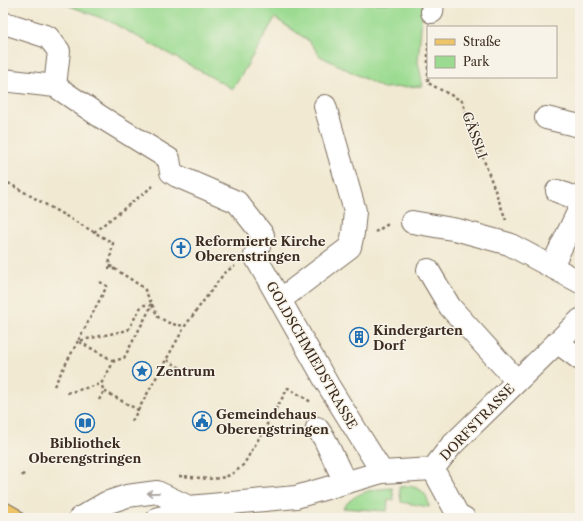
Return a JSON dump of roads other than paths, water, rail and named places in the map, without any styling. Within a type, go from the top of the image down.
[{"type":"main road","points":[[3,513],[12,518]]},
{"type":"street","points":[[3,24],[48,37],[59,51],[55,86],[3,80]]},
{"type":"street","name":"GOLDSCHMIEDSTRASSE","points":[[55,86],[101,118],[170,159],[171,172],[237,202],[263,235],[255,256],[328,385],[382,472]]},
{"type":"street","points":[[280,300],[352,240],[355,212],[325,106]]},
{"type":"street","points":[[546,118],[580,126]]},
{"type":"street","points":[[557,191],[580,200]]},
{"type":"street","points":[[552,266],[580,208]]},
{"type":"street","points":[[412,222],[458,230],[509,244],[580,282]]},
{"type":"street","points":[[428,270],[450,307],[517,381]]},
{"type":"street","name":"DORFSTRASSE","points":[[164,517],[189,507],[296,497],[382,472],[433,469],[451,446],[580,320]]},
{"type":"street","points":[[557,342],[580,358]]},
{"type":"street","points":[[317,428],[324,438],[345,482]]},
{"type":"street","points":[[433,469],[458,517]]},
{"type":"street","points":[[80,518],[106,503],[127,496],[157,492],[189,507]]},
{"type":"place","name":"Reformierte Kirche Oberenstringen","points":[[181,248]]},
{"type":"place","name":"Kindergarten Dorf","points":[[359,337]]},
{"type":"place","name":"Zentrum","points":[[142,371]]},
{"type":"place","name":"Gemeindehaus Oberengstringen","points":[[202,421]]},
{"type":"place","name":"Bibliothek Oberengstringen","points":[[85,423]]}]
